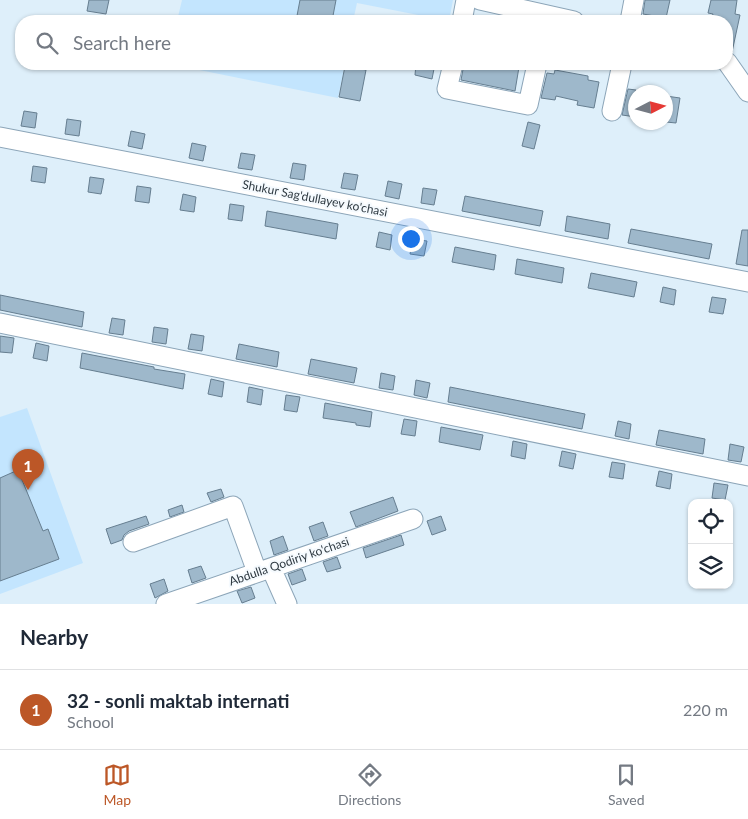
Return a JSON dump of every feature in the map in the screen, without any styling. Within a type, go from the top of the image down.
[{"type":"street","points":[[463,15],[466,0]]},
{"type":"street","points":[[480,0],[535,15]]},
{"type":"street","points":[[631,15],[634,0]]},
{"type":"street","points":[[452,70],[447,89],[528,105],[536,70]]},
{"type":"street","points":[[612,112],[621,70]]},
{"type":"street","points":[[733,70],[748,92]]},
{"type":"street","name":"Shukur Sag'dullayev ko'chasi","points":[[0,137],[748,282]]},
{"type":"street","points":[[0,323],[748,476]]},
{"type":"street","points":[[133,542],[233,506],[264,570],[287,604]]},
{"type":"street","name":"Abdulla Qodiriy ko'chasi","points":[[166,604],[413,518]]},
{"type":"shaded area","points":[[182,0],[453,0],[450,15],[418,15],[357,3],[354,15],[178,15]]},
{"type":"shaded area","points":[[200,70],[344,70],[338,98]]},
{"type":"shaded area","points":[[27,408],[83,563],[0,594],[0,417]]},
{"type":"building","points":[[89,0],[109,0],[106,14],[87,11]]},
{"type":"building","points":[[300,0],[336,0],[333,15],[297,15]]},
{"type":"building","points":[[645,0],[670,0],[667,15],[643,14]]},
{"type":"building","points":[[711,0],[737,0],[735,14],[740,15],[733,47],[733,15],[713,15],[708,13]]},
{"type":"building","points":[[344,70],[366,70],[360,101],[339,97]]},
{"type":"building","points":[[415,70],[434,70],[432,79],[415,75]]},
{"type":"building","points":[[463,70],[518,70],[515,91],[461,80]]},
{"type":"building","points":[[555,70],[588,76],[588,80],[599,82],[594,108],[577,105],[578,101],[556,96],[555,100],[541,98],[547,73],[554,74]]},
{"type":"building","points":[[628,89],[628,116],[622,115]]},
{"type":"building","points":[[673,97],[680,98],[676,123],[673,123]]},
{"type":"building","points":[[24,111],[37,113],[35,128],[21,126]]},
{"type":"building","points":[[67,119],[81,121],[79,136],[65,134]]},
{"type":"building","points":[[528,122],[540,125],[534,149],[522,146]]},
{"type":"building","points":[[131,131],[145,134],[142,149],[128,146]]},
{"type":"building","points":[[192,143],[206,146],[203,161],[189,158]]},
{"type":"building","points":[[241,153],[255,155],[252,170],[238,168]]},
{"type":"building","points":[[293,163],[306,165],[304,180],[290,178]]},
{"type":"building","points":[[33,166],[47,168],[45,183],[31,181]]},
{"type":"building","points":[[344,173],[358,175],[355,190],[341,188]]},
{"type":"building","points":[[90,177],[104,179],[101,194],[88,192]]},
{"type":"building","points":[[388,181],[402,184],[399,199],[385,196]]},
{"type":"building","points":[[137,186],[151,188],[149,203],[135,201]]},
{"type":"building","points":[[423,188],[437,190],[434,205],[421,203]]},
{"type":"building","points":[[183,194],[196,197],[194,212],[180,210]]},
{"type":"building","points":[[465,196],[543,211],[540,226],[462,211]]},
{"type":"building","points":[[230,204],[244,206],[242,221],[228,219]]},
{"type":"building","points":[[267,211],[338,224],[336,239],[265,226]]},
{"type":"building","points":[[567,216],[610,224],[608,239],[565,231]]},
{"type":"building","points":[[631,229],[712,244],[709,259],[628,243]]},
{"type":"building","points":[[742,230],[748,230],[748,266],[736,264]]},
{"type":"building","points":[[379,232],[392,235],[390,250],[376,247]]},
{"type":"building","points":[[413,239],[427,241],[424,256],[410,254]]},
{"type":"building","points":[[455,247],[496,255],[494,270],[452,262]]},
{"type":"building","points":[[517,259],[564,268],[562,283],[515,274]]},
{"type":"building","points":[[591,273],[637,282],[634,297],[588,288]]},
{"type":"building","points":[[663,287],[676,290],[674,305],[660,302]]},
{"type":"building","points":[[0,295],[84,312],[82,327],[0,310]]},
{"type":"building","points":[[712,297],[726,299],[723,314],[709,312]]},
{"type":"building","points":[[112,318],[125,320],[123,335],[109,333]]},
{"type":"building","points":[[154,327],[168,329],[166,344],[152,342]]},
{"type":"building","points":[[191,334],[204,336],[202,351],[188,349]]},
{"type":"building","points":[[0,336],[14,338],[12,353],[0,352]]},
{"type":"building","points":[[36,343],[49,346],[47,361],[33,358]]},
{"type":"building","points":[[239,344],[279,352],[277,367],[236,359]]},
{"type":"building","points":[[82,353],[185,374],[183,389],[80,368]]},
{"type":"building","points":[[311,359],[357,368],[354,383],[308,374]]},
{"type":"building","points":[[381,373],[395,376],[393,390],[379,388]]},
{"type":"building","points":[[211,379],[224,382],[222,397],[208,394]]},
{"type":"building","points":[[416,380],[430,383],[427,398],[414,395]]},
{"type":"building","points":[[249,387],[263,390],[261,405],[247,402]]},
{"type":"building","points":[[450,387],[585,414],[582,429],[448,402]]},
{"type":"building","points":[[286,395],[300,397],[297,412],[284,410]]},
{"type":"building","points":[[325,403],[372,412],[370,427],[323,418]]},
{"type":"building","points":[[404,419],[417,421],[415,436],[401,434]]},
{"type":"building","points":[[618,421],[631,424],[629,439],[615,436]]},
{"type":"building","points":[[441,427],[483,435],[480,450],[439,442]]},
{"type":"building","points":[[659,430],[705,439],[703,454],[656,445]]},
{"type":"building","points":[[513,441],[527,444],[525,459],[511,456]]},
{"type":"building","points":[[730,444],[744,447],[741,462],[728,460]]},
{"type":"building","points":[[562,451],[576,454],[573,469],[559,466]]},
{"type":"building","points":[[612,462],[625,464],[623,479],[609,477]]},
{"type":"building","points":[[18,470],[43,531],[48,529],[59,559],[0,581],[0,478]]},
{"type":"building","points":[[659,471],[672,474],[670,489],[656,486]]},
{"type":"building","points":[[714,483],[728,485],[725,499],[712,498]]},
{"type":"building","points":[[221,489],[224,497],[211,502],[207,493]]},
{"type":"building","points":[[393,497],[398,511],[356,527],[350,512]]},
{"type":"building","points":[[182,505],[184,512],[170,517],[168,510]]},
{"type":"building","points":[[146,516],[149,524],[129,531],[122,540],[111,544],[106,529]]},
{"type":"building","points":[[441,516],[446,530],[432,535],[427,521]]},
{"type":"building","points":[[323,522],[328,536],[314,541],[309,527]]},
{"type":"building","points":[[401,535],[404,545],[366,558],[363,548]]},
{"type":"building","points":[[283,536],[288,550],[274,555],[270,541]]},
{"type":"building","points":[[337,557],[341,568],[327,572],[323,562]]},
{"type":"building","points":[[201,566],[206,578],[192,583],[188,570]]},
{"type":"building","points":[[302,569],[306,580],[292,585],[288,574]]},
{"type":"building","points":[[164,579],[168,591],[155,598],[150,584]]},
{"type":"building","points":[[251,587],[255,598],[242,603],[237,591]]},
{"type":"place","name":"32 - sonli maktab internati","points":[[28,490]]}]
